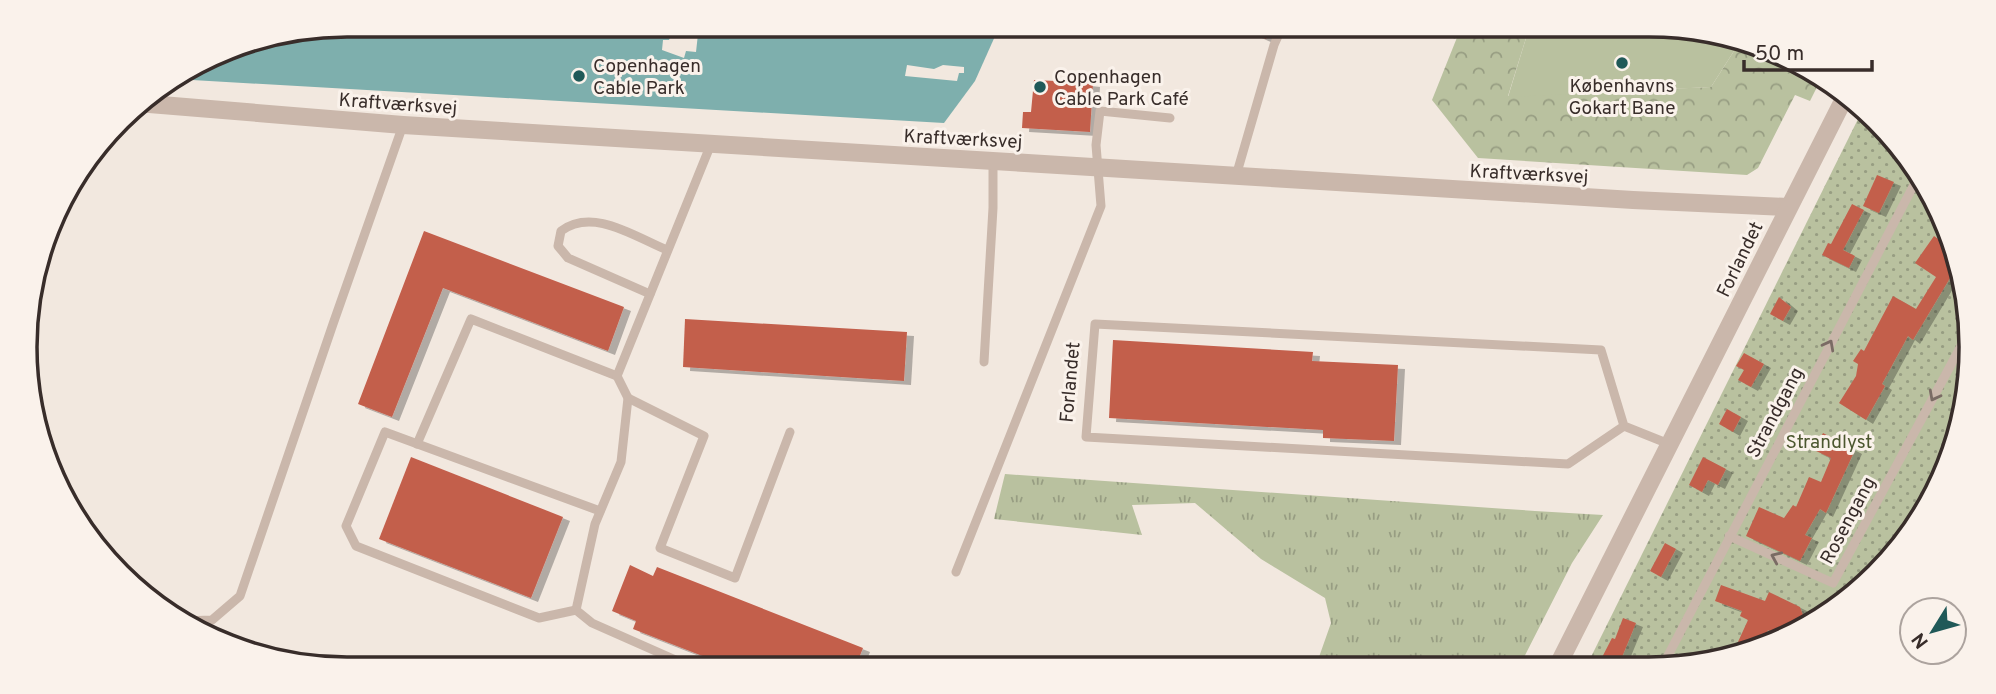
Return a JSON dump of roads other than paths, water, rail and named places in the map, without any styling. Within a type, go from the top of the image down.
[{"type":"street","name":"Kraftværksvej","points":[[154,104],[404,125],[1633,200],[1788,207]]},
{"type":"street","name":"Forlandet","points":[[1562,657],[1841,104]]},
{"type":"lane","points":[[1236,176],[1278,37]]},
{"type":"lane","points":[[956,572],[1101,206],[1096,145],[1100,111],[1170,118]]},
{"type":"lane","points":[[201,620],[212,620],[240,596],[332,324],[404,125]]},
{"type":"lane","points":[[617,376],[711,144]]},
{"type":"lane","points":[[984,362],[993,208],[993,161]]},
{"type":"lane","name":"Strandgang","points":[[1667,657],[1914,185]]},
{"type":"lane","points":[[650,294],[568,258],[558,246],[561,231],[572,222],[595,220],[667,250]]},
{"type":"lane","points":[[417,444],[471,319],[617,376],[628,398],[621,463],[595,524],[576,611]]},
{"type":"lane","name":"Forlandet","points":[[1095,324],[1601,350],[1624,426],[1568,464],[1086,437],[1095,324]]},
{"type":"lane","name":"Rosengang","points":[[1729,536],[1833,583],[1959,350]]},
{"type":"lane","points":[[628,398],[704,436],[660,548],[735,578],[790,432]]},
{"type":"lane","points":[[1624,426],[1669,444]]},
{"type":"lane","points":[[600,511],[385,432],[346,526],[356,546],[539,618],[576,611],[592,624],[668,657]]},
{"type":"water","name":"Copenhagen Cable Park","points":[[327,37],[995,37],[975,81],[944,123],[189,80],[247,53],[286,43]]},
{"type":"place","name":"Københavns Gokart Bane","points":[[1622,63]]},
{"type":"place","name":"Copenhagen Cable Park","points":[[579,76]]},
{"type":"place","name":"Copenhagen Cable Park Café","points":[[1040,87]]},
{"type":"park label","name":"Strandlyst","points":[[1829,441]]}]
